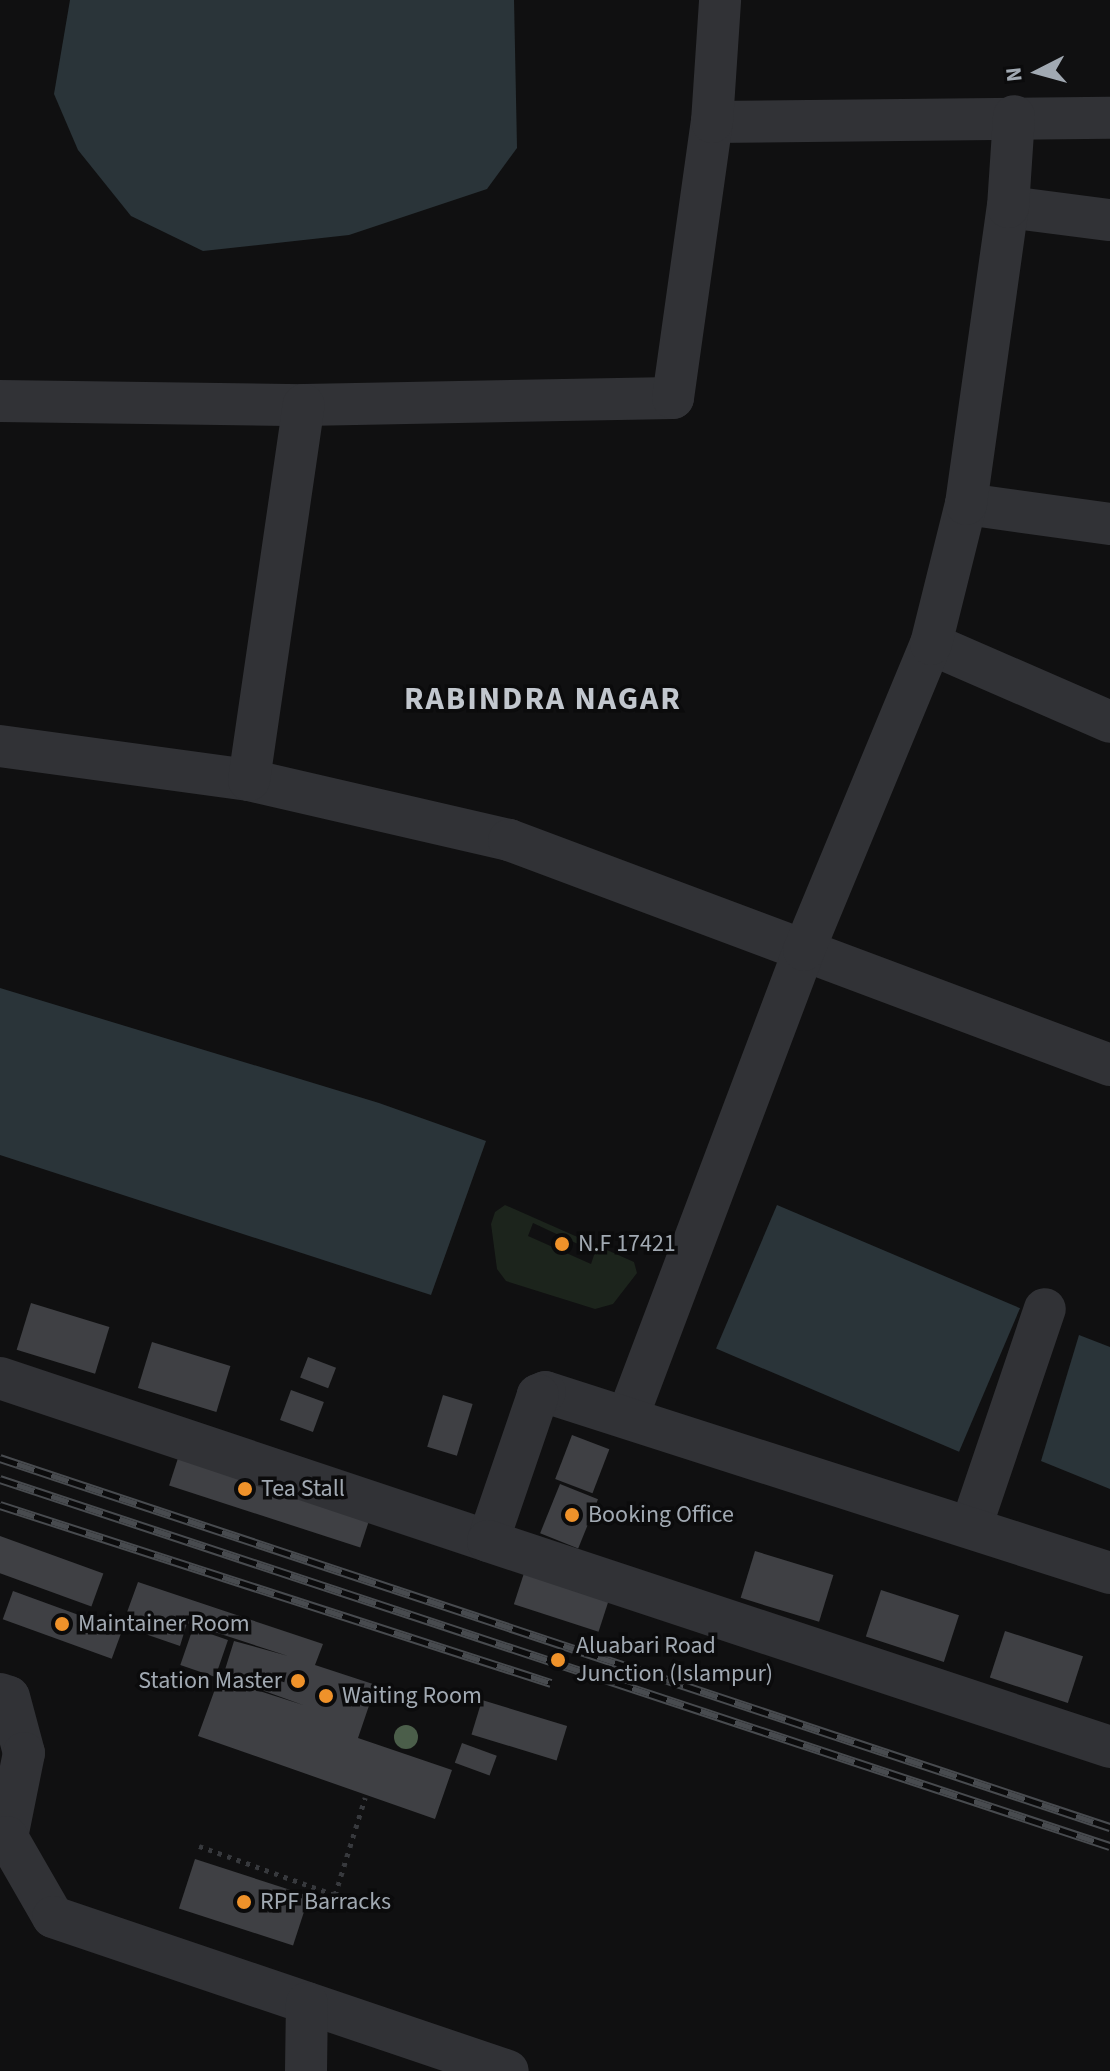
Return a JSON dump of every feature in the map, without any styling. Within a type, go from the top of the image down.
[{"type":"street","points":[[0,401],[304,405],[673,398],[712,122],[720,0]]},
{"type":"street","points":[[712,122],[1014,116],[1110,118]]},
{"type":"street","points":[[628,1416],[804,950],[931,644],[966,504],[1008,207],[1014,116]]},
{"type":"street","points":[[1008,207],[1110,220]]},
{"type":"street","points":[[249,780],[304,405]]},
{"type":"street","points":[[966,504],[1110,524]]},
{"type":"street","points":[[931,644],[1110,722]]},
{"type":"street","points":[[0,746],[249,780],[509,840],[1110,1065]]},
{"type":"street","points":[[971,1527],[1045,1309]]},
{"type":"street","points":[[0,1378],[1110,1747]]},
{"type":"street","points":[[488,1541],[538,1395],[552,1393],[1110,1573]]},
{"type":"street","points":[[0,1694],[9,1697],[24,1753],[7,1837],[53,1917],[508,2071]]},
{"type":"street","points":[[306,2071],[307,2003]]},
{"type":"path","points":[[199,1846],[335,1895],[365,1798]]},
{"type":"shaded area","points":[[70,0],[514,0],[517,148],[487,189],[349,235],[203,251],[131,216],[78,150],[54,94]]},
{"type":"shaded area","points":[[0,988],[379,1103],[486,1141],[431,1295],[0,1155]]},
{"type":"shaded area","points":[[505,1205],[634,1262],[637,1273],[613,1304],[595,1309],[506,1281],[497,1269],[491,1224],[495,1212]],"holes":[[[533,1223],[595,1252],[591,1264],[528,1236]]]},
{"type":"shaded area","points":[[777,1205],[1020,1308],[959,1452],[716,1349]]},
{"type":"shaded area","points":[[1079,1335],[1110,1347],[1110,1489],[1041,1461]]},
{"type":"building","points":[[31,1303],[109,1327],[95,1374],[17,1350]]},
{"type":"building","points":[[152,1342],[230,1366],[216,1412],[138,1388]]},
{"type":"building","points":[[308,1357],[336,1368],[328,1388],[300,1378]]},
{"type":"building","points":[[291,1390],[324,1402],[313,1432],[280,1420]]},
{"type":"building","points":[[443,1395],[473,1404],[457,1456],[427,1447]]},
{"type":"building","points":[[572,1435],[609,1449],[592,1493],[555,1479]]},
{"type":"building","points":[[179,1455],[370,1517],[360,1548],[169,1485]]},
{"type":"building","points":[[560,1484],[598,1499],[578,1548],[540,1533]]},
{"type":"building","points":[[0,1536],[103,1574],[91,1607],[0,1573]]},
{"type":"building","points":[[755,1551],[833,1575],[819,1622],[741,1598]]},
{"type":"building","points":[[525,1570],[610,1598],[599,1632],[514,1604]]},
{"type":"building","points":[[138,1582],[323,1644],[315,1665],[376,1685],[358,1738],[452,1770],[435,1819],[198,1736],[219,1678],[303,1705],[223,1676],[234,1641],[288,1656],[187,1623],[180,1646],[122,1626]]},
{"type":"building","points":[[881,1590],[959,1615],[944,1662],[866,1637]]},
{"type":"building","points":[[13,1591],[122,1631],[112,1659],[3,1619]]},
{"type":"building","points":[[193,1628],[228,1640],[215,1677],[180,1665]]},
{"type":"building","points":[[1005,1631],[1083,1656],[1068,1703],[990,1678]]},
{"type":"building","points":[[482,1700],[567,1726],[557,1760],[471,1734]]},
{"type":"building","points":[[462,1743],[497,1756],[490,1775],[455,1763]]},
{"type":"building","name":"RPF Barracks","points":[[195,1859],[309,1896],[293,1946],[179,1908]]},
{"type":"railway","points":[[0,1458],[1110,1827]]},
{"type":"railway","points":[[0,1479],[1110,1846]]},
{"type":"railway","points":[[0,1505],[551,1683]]},
{"type":"place","name":"N.F 17421","points":[[562,1244]]},
{"type":"place","name":"Tea Stall","points":[[245,1489]]},
{"type":"place","name":"Booking Office","points":[[572,1515]]},
{"type":"place","name":"Maintainer Room","points":[[62,1624]]},
{"type":"place","name":"Aluabari Road Junction (Islampur)","points":[[558,1660]]},
{"type":"place","name":"Station Master","points":[[298,1681]]},
{"type":"place","name":"Waiting Room","points":[[326,1696]]},
{"type":"place","name":"RPF Barracks","points":[[244,1902]]},
{"type":"district","name":"RABINDRA NAGAR","points":[[543,699]]}]
